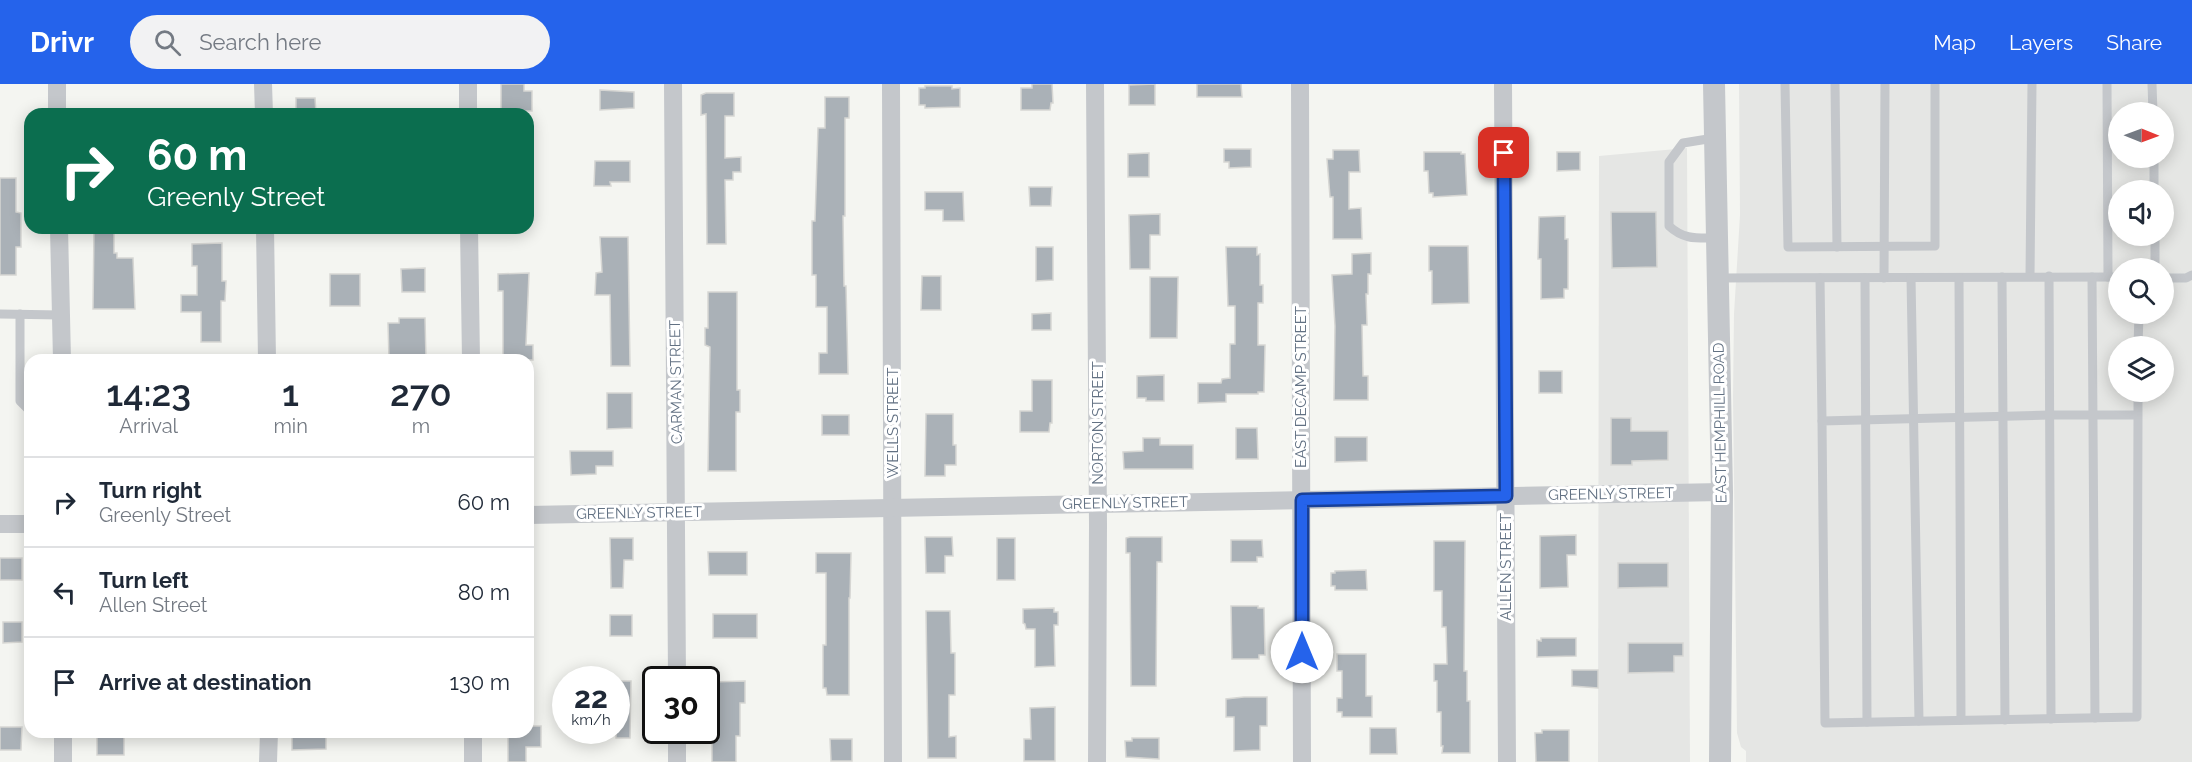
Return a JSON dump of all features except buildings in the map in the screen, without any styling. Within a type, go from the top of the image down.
[{"type":"street","points":[[57,84],[57,108]]},
{"type":"street","points":[[263,84],[264,108]]},
{"type":"street","points":[[468,84],[468,108]]},
{"type":"street","name":"CARMAN STREET","points":[[673,84],[677,666]]},
{"type":"street","name":"WELLS STREET","points":[[891,84],[893,762]]},
{"type":"street","name":"NORTON STREET","points":[[1095,84],[1097,762]]},
{"type":"street","name":"EAST DECAMP STREET","points":[[1300,84],[1302,762]]},
{"type":"street","name":"ALLEN STREET","points":[[1503,84],[1507,762]]},
{"type":"street","name":"EAST HEMPHILL ROAD","points":[[1714,84],[1722,492],[1720,762]]},
{"type":"street","points":[[59,234],[62,354]]},
{"type":"street","points":[[265,234],[267,354]]},
{"type":"street","points":[[469,234],[471,354]]},
{"type":"street","name":"GREENLY STREET","points":[[534,515],[1722,492]]},
{"type":"street","points":[[0,524],[24,524]]},
{"type":"street","points":[[63,738],[63,762]]},
{"type":"street","points":[[268,738],[268,762]]},
{"type":"street","points":[[473,738],[473,762]]},
{"type":"street","points":[[677,744],[677,762]]},
{"type":"lane","points":[[1785,84],[1788,247],[1935,246],[1935,84]]},
{"type":"lane","points":[[1835,84],[1837,247]]},
{"type":"lane","points":[[1884,278],[1885,84]]},
{"type":"lane","points":[[2030,276],[2032,84]]},
{"type":"lane","points":[[2107,84],[2112,258]]},
{"type":"lane","points":[[2152,84],[2153,102]]},
{"type":"lane","points":[[1716,137],[1683,143],[1669,162],[1669,226],[1679,235],[1718,238]]},
{"type":"lane","points":[[2174,278],[2186,278],[2192,275]]},
{"type":"lane","points":[[2049,276],[2050,719]]},
{"type":"lane","points":[[2092,277],[2095,718]]},
{"type":"lane","points":[[1718,278],[2108,277]]},
{"type":"lane","points":[[1820,278],[1825,723],[2137,717],[2138,402]]},
{"type":"lane","points":[[1865,278],[1867,722]]},
{"type":"lane","points":[[1911,278],[1919,721]]},
{"type":"lane","points":[[1959,278],[1961,720]]},
{"type":"lane","points":[[2002,278],[2005,720]]},
{"type":"lane","points":[[0,314],[61,315]]},
{"type":"lane","points":[[20,314],[20,401],[24,405]]},
{"type":"lane","points":[[1822,421],[2049,414],[2138,415]]},
{"type":"shaded area","points":[[1739,84],[2192,84],[2192,762],[1746,762],[1746,751],[1741,747],[1737,733],[1734,314],[1740,215]]},
{"type":"shaded area","points":[[1687,148],[1690,762],[1598,762],[1599,156]]},
{"type":"route","points":[[1302,652],[1302,500],[1506,496],[1504,153]]}]
